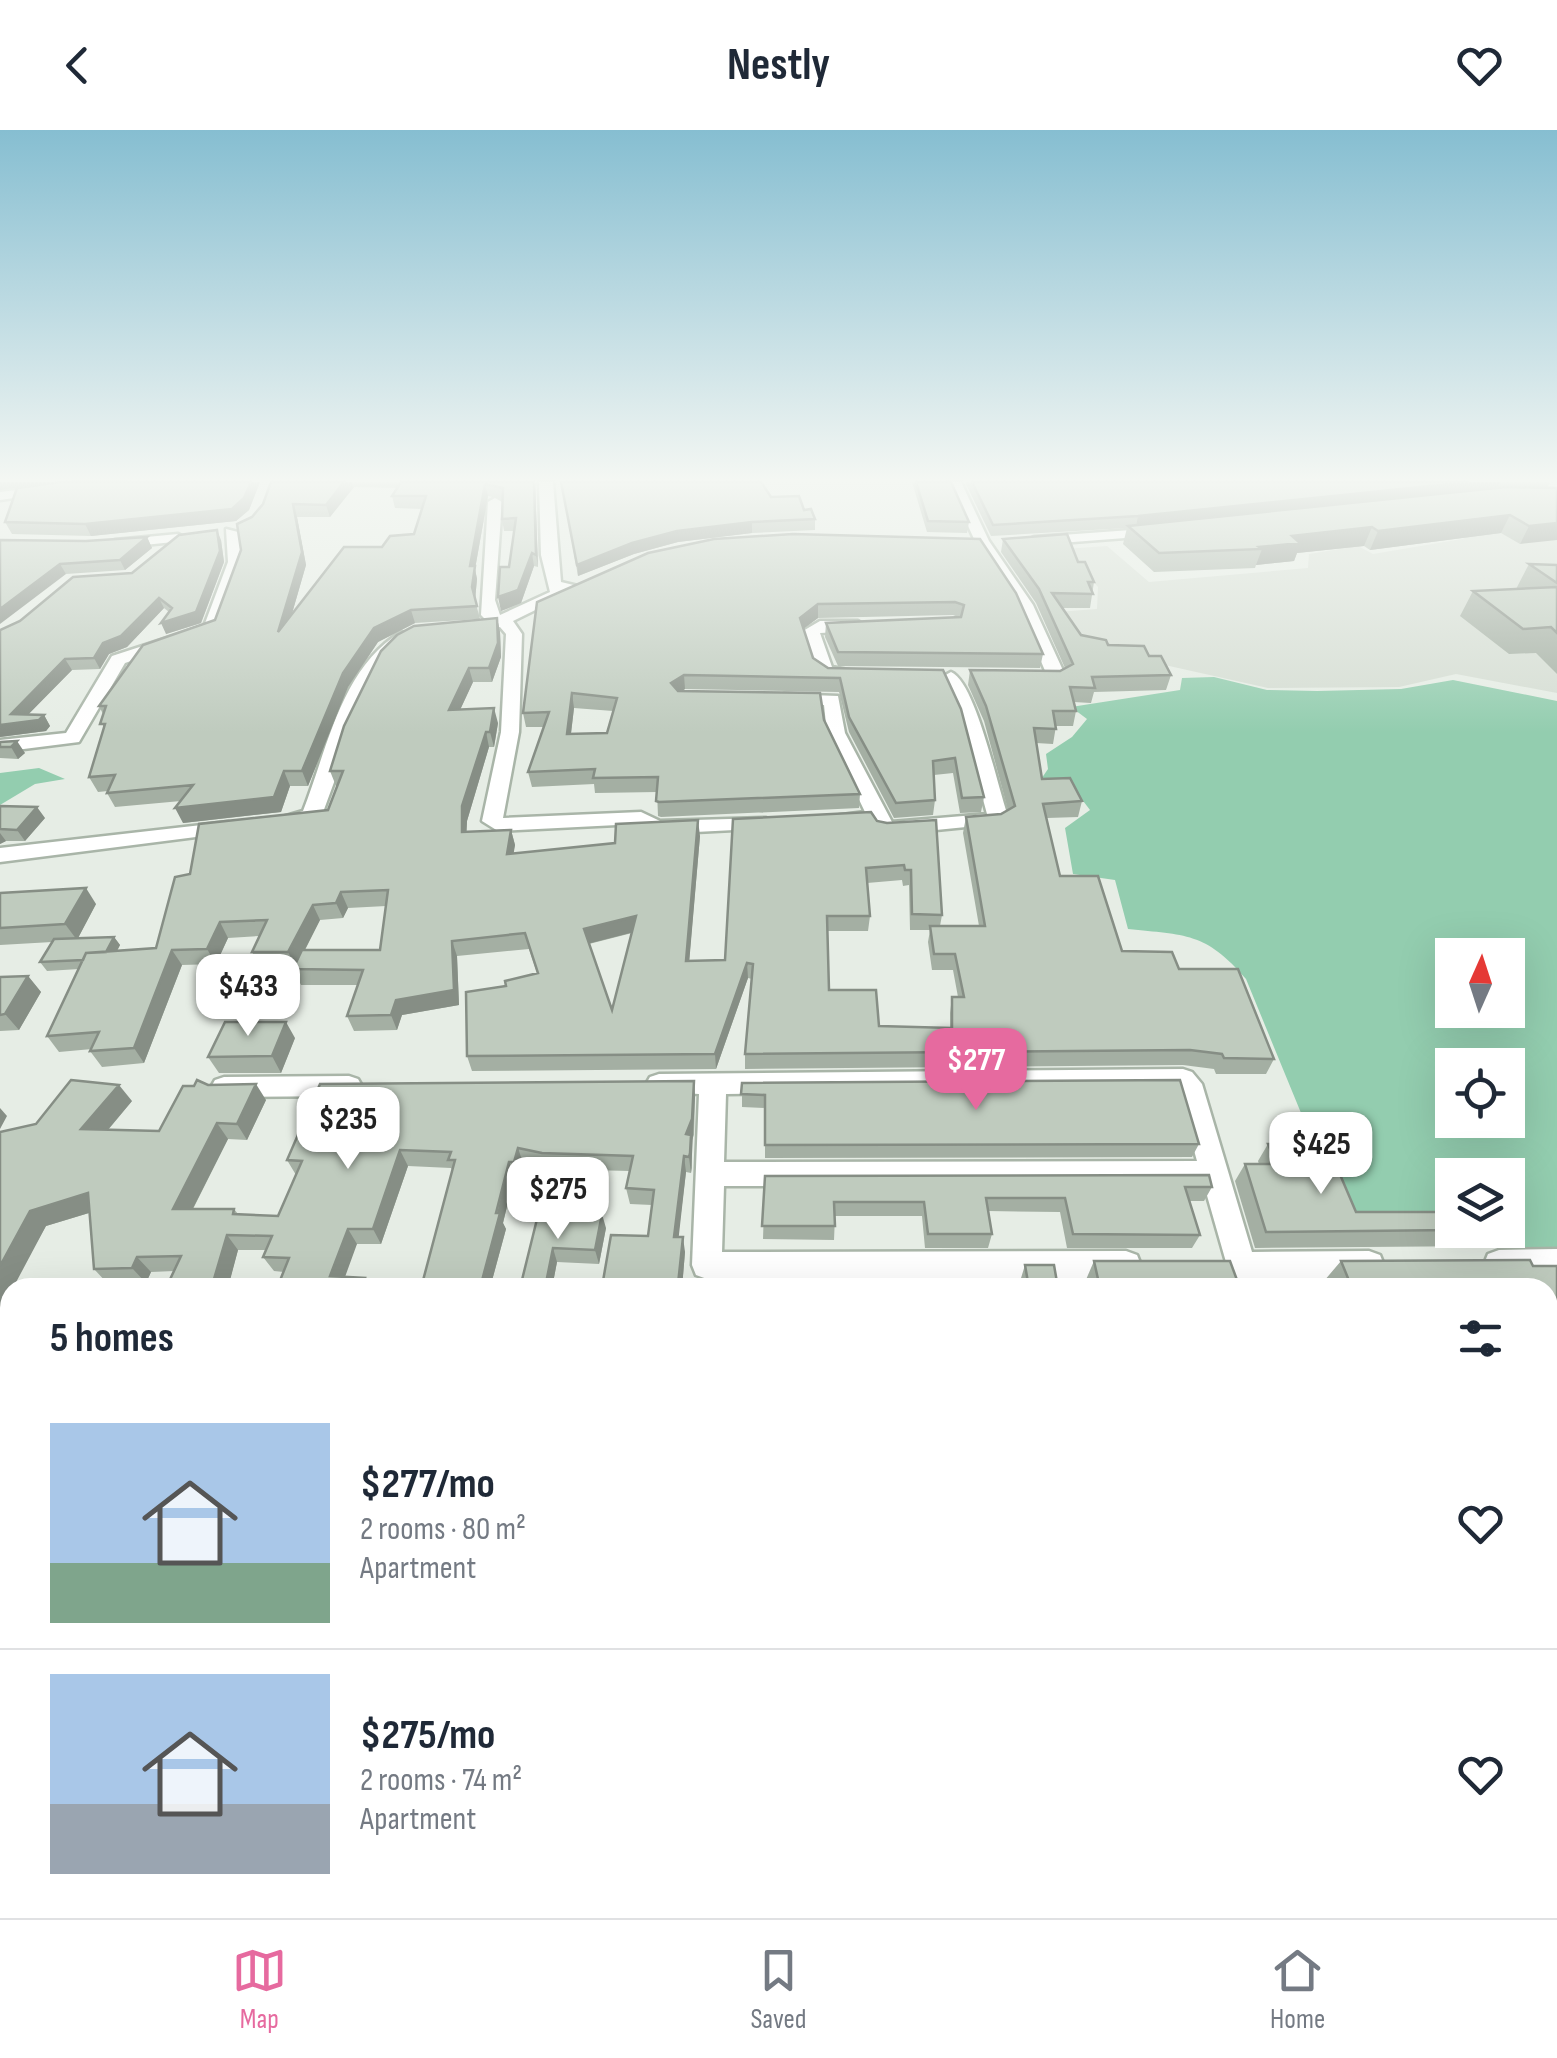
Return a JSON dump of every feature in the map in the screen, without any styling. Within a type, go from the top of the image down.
[{"type":"street","points":[[0,746],[72,738],[118,660],[211,630],[234,565]]},
{"type":"street","points":[[490,565],[489,615],[510,626],[514,634],[510,732],[492,822],[498,825],[641,818],[656,828],[779,823]]},
{"type":"street","points":[[550,565],[552,583],[556,590],[564,592]]},
{"type":"street","points":[[998,565],[1025,605],[1057,677],[1008,678]]},
{"type":"street","points":[[476,627],[501,623],[596,578]]},
{"type":"street","points":[[861,675],[825,671],[811,631],[820,626],[877,625]]},
{"type":"street","points":[[0,854],[301,820],[312,815],[340,746],[344,722],[375,658],[400,637],[426,632]]},
{"type":"street","points":[[764,698],[832,700],[836,733],[884,829],[999,819],[984,780],[971,722],[953,677]]},
{"type":"street","points":[[819,821],[878,818]]},
{"type":"street","points":[[634,1084],[1183,1079],[1190,1088],[1241,1266]]},
{"type":"street","points":[[713,1083],[706,1276],[1162,1266]]},
{"type":"street","points":[[220,1087],[378,1086]]},
{"type":"street","points":[[710,1174],[1212,1172]]},
{"type":"street","points":[[1478,1264],[1557,1263]]},
{"type":"street","points":[[1201,1266],[1399,1265]]},
{"type":"shaded area","points":[[1079,565],[1130,565],[1149,582],[1308,568],[1557,565],[1557,693],[1456,674],[1399,687],[1268,688],[1075,645],[1057,612],[1097,609],[1098,587]]},
{"type":"shaded area","points":[[1214,677],[1267,690],[1317,691],[1401,689],[1453,680],[1557,701],[1557,1261],[1510,1262],[1501,1248],[1525,1248],[1525,1158],[1435,1158],[1435,1223],[1345,1220],[1246,979],[1206,944],[1165,933],[1128,929],[1115,880],[1073,874],[1065,828],[1090,810],[1071,785],[1037,785],[1048,769],[1046,754],[1072,737],[1087,719],[1071,707],[1180,690],[1182,678]]},
{"type":"shaded area","points":[[39,768],[65,779],[35,784],[0,805],[0,773]]},
{"type":"building","points":[[0,565],[58,565],[0,609]]},
{"type":"building","points":[[141,565],[214,565],[196,612],[161,623],[172,608],[159,598],[121,636],[103,643],[94,658],[65,659],[11,714],[44,715],[39,720],[0,725],[0,630],[20,621],[73,577],[132,573]]},
{"type":"building","points":[[235,565],[298,565],[278,632],[330,565],[475,566],[472,587],[477,606],[411,610],[374,628],[343,673],[302,771],[284,771],[274,797],[175,808],[193,785],[107,793],[115,775],[89,777],[105,724],[100,724],[106,706],[99,706],[143,645],[215,620]]},
{"type":"building","points":[[527,565],[518,590],[498,597],[500,567]]},
{"type":"building","points":[[620,565],[998,565],[1016,593],[1043,654],[838,652],[826,623],[961,617],[964,605],[818,604],[800,618],[813,658],[828,668],[943,670],[961,709],[984,797],[962,798],[955,758],[933,761],[935,800],[896,803],[849,717],[840,678],[684,675],[671,683],[678,691],[820,693],[824,720],[860,794],[659,802],[658,777],[593,778],[595,769],[528,772],[549,712],[523,713],[537,602]],"holes":[[[572,693],[617,698],[607,733],[567,734]]]},
{"type":"building","points":[[1022,565],[1087,565],[1094,582],[1088,582],[1093,594],[1052,593],[1081,635],[1106,640],[1108,645],[1144,646],[1149,656],[1161,656],[1171,675],[1092,677],[1095,688],[1070,687],[1076,711],[1053,711],[1056,729],[1034,728],[1042,779],[1070,778],[1082,801],[1043,804],[1060,876],[1098,876],[1122,951],[1172,952],[1179,969],[1238,969],[1274,1059],[1224,1058],[1222,1054],[1190,1050],[745,1054],[753,964],[747,963],[715,1054],[467,1056],[466,992],[506,986],[505,981],[538,973],[525,933],[452,941],[454,990],[396,1000],[391,1015],[347,1016],[363,970],[293,969],[302,950],[380,950],[388,890],[341,892],[336,903],[313,905],[288,952],[252,952],[267,920],[220,922],[207,949],[172,950],[134,1048],[90,1051],[99,1032],[47,1036],[86,953],[156,948],[175,877],[190,874],[199,824],[328,810],[343,771],[330,771],[344,726],[381,651],[397,635],[414,626],[497,618],[498,643],[489,668],[469,668],[449,710],[494,708],[490,732],[486,732],[462,806],[462,832],[511,830],[507,854],[615,843],[616,824],[698,820],[686,961],[725,960],[733,819],[871,812],[877,821],[887,823],[936,820],[942,915],[912,914],[911,870],[905,870],[904,865],[866,868],[870,916],[827,916],[829,990],[876,990],[879,1026],[952,1028],[952,997],[964,997],[955,954],[934,954],[930,926],[985,926],[966,817],[1001,814],[1015,806],[986,706],[970,670],[1060,671],[1073,664],[1039,589]],"holes":[[[636,916],[612,1010],[584,929]]]},
{"type":"building","points":[[1531,565],[1557,565],[1557,583]]},
{"type":"building","points":[[1557,587],[1557,633],[1551,627],[1523,629],[1473,591]]},
{"type":"building","points":[[17,741],[11,747],[0,747],[0,742]]},
{"type":"building","points":[[0,806],[37,807],[17,830],[0,829]]},
{"type":"building","points":[[86,888],[65,924],[0,928],[0,893]]},
{"type":"building","points":[[114,937],[106,952],[86,953],[83,960],[40,962],[54,939]]},
{"type":"building","points":[[28,976],[5,1014],[0,1015],[0,977]]},
{"type":"building","points":[[225,1022],[286,1022],[272,1056],[208,1057]]},
{"type":"building","points":[[71,1080],[119,1085],[81,1129],[159,1131],[183,1086],[194,1086],[197,1080],[208,1085],[256,1084],[237,1124],[217,1123],[173,1209],[234,1209],[233,1214],[278,1216],[302,1161],[287,1160],[320,1084],[694,1081],[692,1119],[686,1134],[691,1135],[690,1153],[689,1157],[684,1156],[674,1237],[683,1237],[679,1278],[604,1278],[611,1235],[648,1236],[654,1190],[626,1188],[633,1156],[542,1153],[518,1148],[514,1162],[509,1162],[483,1278],[424,1278],[455,1160],[448,1160],[451,1152],[400,1150],[373,1229],[348,1229],[330,1276],[365,1278],[281,1278],[289,1258],[263,1257],[272,1236],[227,1235],[214,1278],[171,1278],[181,1256],[137,1257],[132,1268],[94,1269],[88,1193],[30,1211],[0,1266],[0,1132],[36,1124]]},
{"type":"building","points":[[1180,1080],[1199,1144],[765,1145],[765,1095],[741,1094],[742,1083]]},
{"type":"building","points":[[1268,1144],[1327,1144],[1356,1212],[1435,1212],[1435,1230],[1266,1232],[1245,1164],[1276,1164]]},
{"type":"building","points":[[1209,1175],[1212,1187],[1185,1187],[1200,1235],[1073,1234],[1065,1198],[986,1198],[992,1234],[928,1234],[924,1202],[834,1202],[835,1226],[762,1226],[765,1176]]},
{"type":"building","points":[[539,1211],[602,1214],[595,1250],[553,1248],[547,1278],[522,1278]]},
{"type":"building","points":[[1530,1260],[1533,1266],[1557,1266],[1557,1278],[1348,1278],[1341,1261]]},
{"type":"building","points":[[1094,1261],[1230,1261],[1236,1278],[1098,1278]]},
{"type":"building","points":[[1025,1265],[1054,1265],[1056,1278],[1027,1278]]}]
